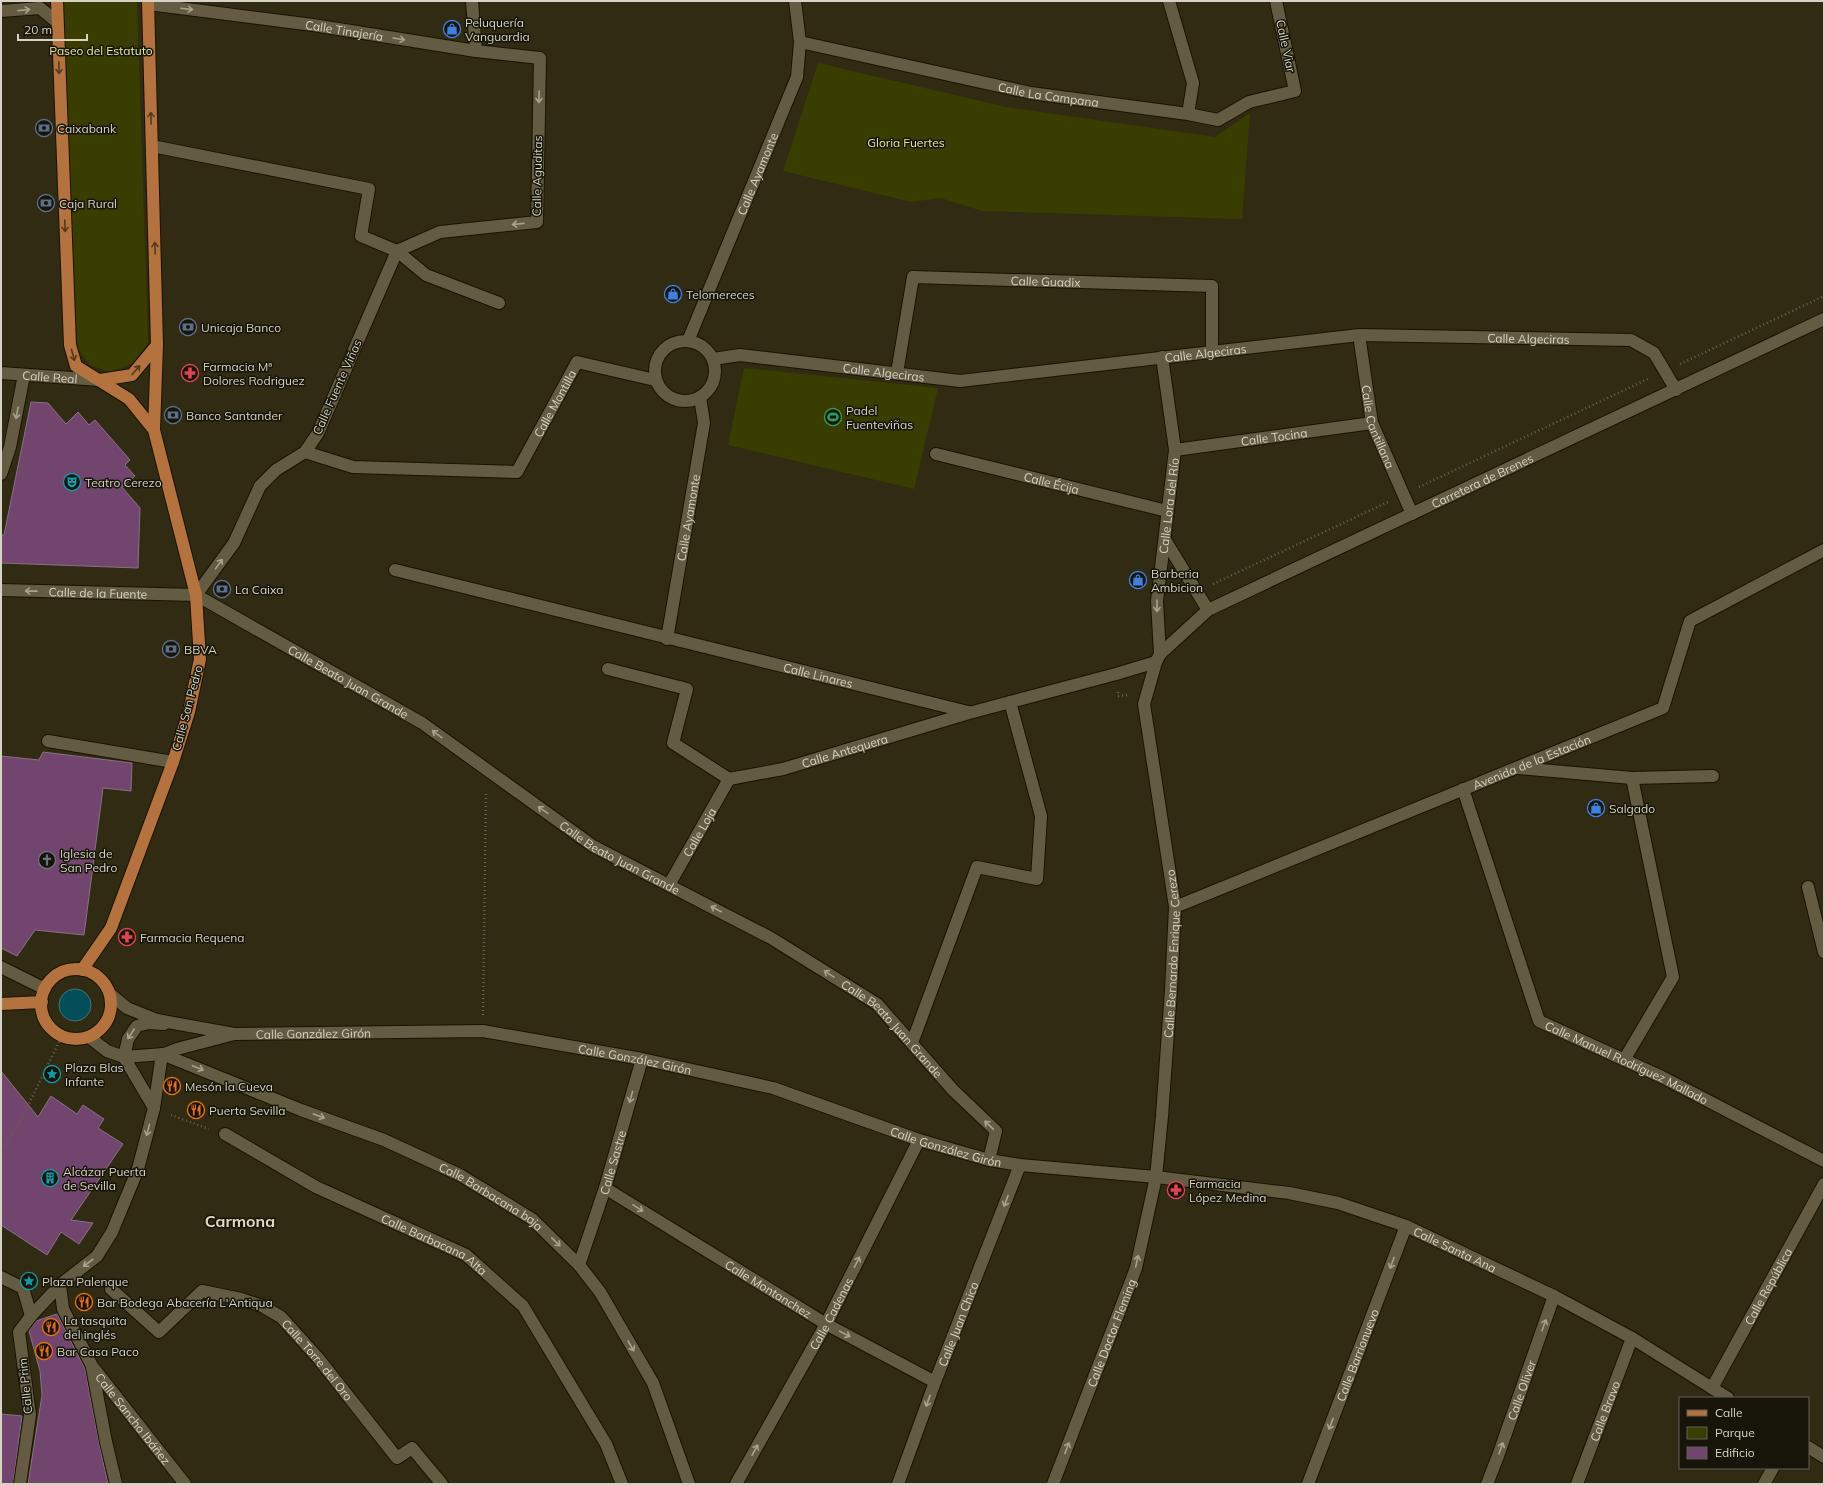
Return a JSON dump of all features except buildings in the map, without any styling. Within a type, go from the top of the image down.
[{"type":"main road","points":[[57,1],[70,345],[76,366],[129,400],[154,430]]},
{"type":"main road","points":[[148,3],[158,344],[154,430]]},
{"type":"main road","points":[[100,380],[132,375],[158,344]]},
{"type":"main road","name":"Calle San Pedro","points":[[82,970],[111,928],[173,762],[189,712],[200,659],[196,595],[154,430]]},
{"type":"main road","points":[[72,970],[82,970],[99,978],[110,994],[111,1005],[105,1024],[98,1032],[89,1037],[71,1039],[62,1036],[53,1030],[46,1022],[42,1012],[42,1002],[46,989],[52,979],[61,973],[72,970]]},
{"type":"main road","points":[[1,1004],[42,1002]]},
{"type":"street","points":[[472,1],[476,51]]},
{"type":"street","name":"Calle Ayamonte","points":[[688,341],[797,77],[800,42],[795,1]]},
{"type":"street","points":[[1169,1],[1194,83],[1188,114]]},
{"type":"street","name":"Calle Viar","points":[[1276,1],[1295,91]]},
{"type":"street","name":"Calle Tinajería","points":[[148,3],[313,25],[476,51],[540,58]]},
{"type":"street","points":[[1,11],[40,8],[57,22]]},
{"type":"street","name":"Calle La Campana","points":[[800,42],[1031,93],[1188,114],[1218,120],[1249,102],[1295,91]]},
{"type":"street","name":"Calle Aguditas","points":[[397,251],[440,232],[537,222],[540,58]]},
{"type":"street","points":[[152,146],[369,189],[361,236],[397,251],[426,275],[499,303]]},
{"type":"street","name":"Calle Fuente Viñas","points":[[304,452],[318,433],[397,251]]},
{"type":"street","name":"Calle Guadix","points":[[897,373],[913,277],[1212,286],[1212,351]]},
{"type":"street","name":"Carretera de Brenes","points":[[1158,658],[1208,610],[1824,319]]},
{"type":"street","name":"Calle Algeciras","points":[[712,359],[740,356],[960,381],[1359,334],[1631,340],[1654,353],[1676,390]]},
{"type":"street","name":"Calle Cantillana","points":[[1359,334],[1372,423],[1412,514]]},
{"type":"street","points":[[688,341],[698,344],[707,350],[712,359],[715,367],[712,385],[707,392],[691,401],[682,402],[673,399],[662,391],[655,380],[654,370],[656,360],[662,351],[674,343],[688,341]]},
{"type":"street","name":"Calle Lora del Río","points":[[1158,658],[1157,601],[1175,450],[1162,357]]},
{"type":"street","name":"Calle Montilla","points":[[304,452],[353,467],[517,472],[578,362],[655,380]]},
{"type":"street","name":"Calle Real","points":[[1,373],[100,380]]},
{"type":"street","points":[[1,474],[10,448],[24,375]]},
{"type":"street","name":"Calle Ayamonte","points":[[667,639],[704,423],[700,397]]},
{"type":"street","name":"Calle Tocina","points":[[1175,450],[1372,423]]},
{"type":"street","points":[[196,595],[234,543],[260,486],[276,470],[304,452]]},
{"type":"street","name":"Calle Écija","points":[[936,454],[1167,511]]},
{"type":"street","points":[[1165,540],[1208,610]]},
{"type":"street","name":"Avenida de la Estación","points":[[1175,907],[1663,708],[1690,622],[1824,550]]},
{"type":"street","name":"Calle Linares","points":[[395,570],[667,639],[969,713]]},
{"type":"street","name":"Calle de la Fuente","points":[[1,590],[196,595]]},
{"type":"street","name":"Calle Beato Juan Grande","points":[[196,595],[422,723],[593,846],[771,938],[877,1004],[953,1090],[996,1131],[989,1160]]},
{"type":"street","name":"Calle Antequera","points":[[729,779],[784,769],[969,713],[1116,674],[1158,658]]},
{"type":"street","name":"Calle Bernardo Enrique Cerezo","points":[[1156,1177],[1171,998],[1175,907],[1144,704],[1158,658]]},
{"type":"street","points":[[608,669],[688,689],[673,743],[729,779]]},
{"type":"street","points":[[912,1043],[977,867],[1037,879],[1041,816],[1010,702]]},
{"type":"street","points":[[48,741],[173,762]]},
{"type":"street","points":[[1516,768],[1632,778],[1713,776]]},
{"type":"street","points":[[1624,1060],[1673,977],[1632,778]]},
{"type":"street","name":"Calle Loja","points":[[669,885],[729,779]]},
{"type":"street","name":"Calle Manuel Rodríguez Mallado","points":[[1463,790],[1539,1021],[1662,1077],[1824,1161]]},
{"type":"street","points":[[1808,887],[1824,952]]},
{"type":"street","points":[[1,967],[46,989]]},
{"type":"street","name":"Calle González Girón","points":[[110,994],[127,1008],[157,1020],[234,1034],[483,1031],[642,1059],[774,1088],[919,1140],[989,1160],[1020,1165],[1156,1177]]},
{"type":"street","points":[[154,1108],[124,1057],[128,1039],[137,1026],[148,1023],[180,1024]]},
{"type":"street","points":[[89,1037],[106,1052],[124,1057],[162,1054],[234,1034]]},
{"type":"street","name":"Calle Prim","points":[[20,1484],[30,1415],[19,1332],[31,1316],[60,1285],[97,1256],[112,1232],[138,1169],[154,1108],[162,1054]]},
{"type":"street","name":"Calle Barbacana baja","points":[[162,1054],[301,1110],[384,1140],[460,1175],[532,1219],[580,1265],[600,1292],[653,1383],[689,1484]]},
{"type":"street","name":"Calle Sastre","points":[[580,1265],[605,1188],[642,1059]]},
{"type":"street","name":"Calle Barbacana Alta","points":[[225,1134],[316,1187],[466,1254],[523,1306],[606,1444],[622,1484]]},
{"type":"street","name":"Calle Cadenas","points":[[736,1484],[826,1324],[919,1140]]},
{"type":"street","name":"Calle Juan Chico","points":[[902,1482],[935,1382],[1020,1165]]},
{"type":"street","name":"Calle Santa Ana","points":[[1156,1177],[1289,1193],[1338,1203],[1406,1226],[1554,1296],[1632,1338],[1726,1397]]},
{"type":"street","name":"Calle Doctor Fleming","points":[[1052,1484],[1136,1268],[1156,1177]]},
{"type":"street","name":"Calle República","points":[[1712,1388],[1824,1184]]},
{"type":"street","name":"Calle Montanchez","points":[[605,1188],[826,1324],[935,1382]]},
{"type":"street","name":"Calle Barrionuevo","points":[[1308,1484],[1406,1226]]},
{"type":"street","points":[[1,1277],[23,1288],[31,1316]]},
{"type":"street","name":"Calle Sancho Ibáñez","points":[[60,1285],[63,1309],[92,1366],[186,1484]]},
{"type":"street","name":"Calle Torre del Oro","points":[[111,1289],[159,1332],[202,1291],[241,1299],[262,1306],[281,1317],[318,1358],[397,1458],[412,1448],[442,1484]]},
{"type":"street","name":"Calle Oliver","points":[[1487,1484],[1554,1296]]},
{"type":"street","name":"Calle Bravo","points":[[1577,1484],[1632,1338]]},
{"type":"street","points":[[92,1366],[106,1442],[116,1484]]},
{"type":"street","points":[[1809,1448],[1824,1456]]},
{"type":"street","points":[[1764,1484],[1772,1469]]},
{"type":"path","points":[[1197,592],[1824,296]]},
{"type":"path","points":[[1116,674],[1118,696],[1129,695]]},
{"type":"path","points":[[483,1031],[486,770]]},
{"type":"path","points":[[1,1152],[22,1118],[62,1036]]},
{"type":"path","points":[[154,1108],[225,1134]]},
{"type":"green space","name":"Paseo del Estatuto","points":[[62,1],[137,1],[148,343],[132,364],[110,372],[90,365],[77,348]]},
{"type":"green space","name":"Gloria Fuertes","points":[[818,63],[1006,107],[1215,137],[1250,113],[1242,219],[982,211],[941,198],[911,202],[783,171]]},
{"type":"green space","name":"Padel Fuenteviñas","points":[[744,368],[938,388],[914,489],[728,445]]},
{"type":"water","points":[[72,989],[78,989],[88,996],[91,1005],[90,1011],[84,1018],[78,1021],[72,1021],[62,1014],[59,1008],[59,1002],[66,992]]},
{"type":"place","name":"Peluquería Vanguardia","points":[[452,29]]},
{"type":"place","name":"Caixabank","points":[[44,128]]},
{"type":"place","name":"Caja Rural","points":[[46,203]]},
{"type":"place","name":"Telomereces","points":[[673,294]]},
{"type":"place","name":"Unicaja Banco","points":[[188,327]]},
{"type":"place","name":"Farmacia Mª Dolores Rodriguez","points":[[190,373]]},
{"type":"place","name":"Banco Santander","points":[[173,415]]},
{"type":"place","name":"Padel Fuenteviñas","points":[[833,417]]},
{"type":"place","name":"Teatro Cerezo","points":[[72,482]]},
{"type":"place","name":"Barberia Ambicion","points":[[1138,580]]},
{"type":"place","name":"La Caixa","points":[[222,589]]},
{"type":"place","name":"BBVA","points":[[171,649]]},
{"type":"place","name":"Salgado","points":[[1596,808]]},
{"type":"place","name":"Iglesia de San Pedro","points":[[47,860]]},
{"type":"place","name":"Farmacia Requena","points":[[127,937]]},
{"type":"place","name":"Plaza Blas Infante","points":[[52,1074]]},
{"type":"place","name":"Mesón la Cueva","points":[[172,1086]]},
{"type":"place","name":"Puerta Sevilla","points":[[196,1110]]},
{"type":"place","name":"Alcázar Puerta de Sevilla","points":[[50,1178]]},
{"type":"place","name":"Farmacia López Medina","points":[[1176,1190]]},
{"type":"place","name":"Plaza Palenque","points":[[29,1281]]},
{"type":"place","name":"Bar Bodega Abacería L'Antiqua","points":[[84,1302]]},
{"type":"place","name":"La tasquita del inglés","points":[[51,1327]]},
{"type":"place","name":"Bar Casa Paco","points":[[44,1351]]},
{"type":"district","name":"Carmona","points":[[240,1221]]}]
